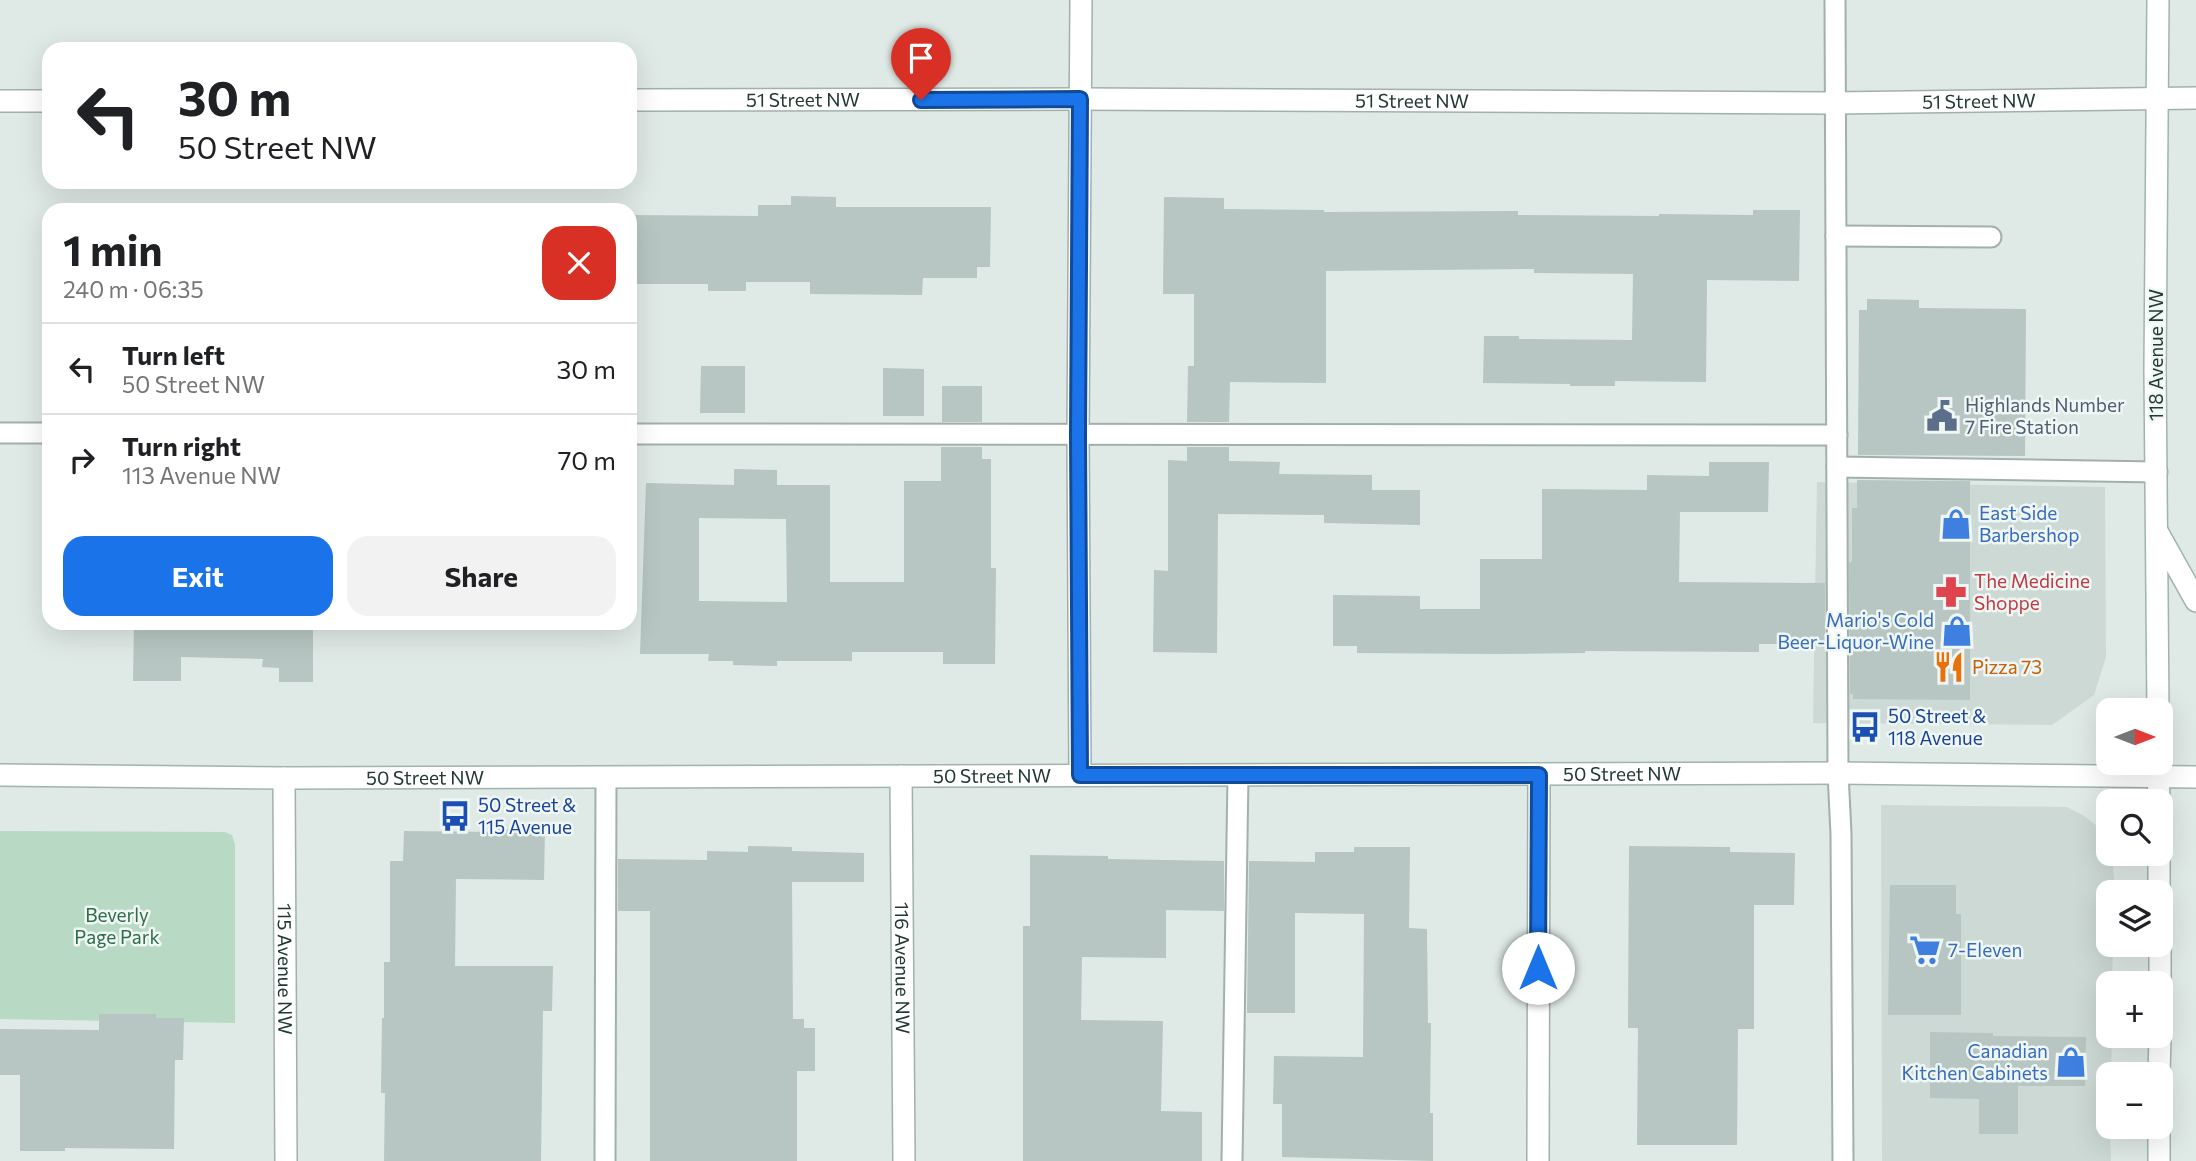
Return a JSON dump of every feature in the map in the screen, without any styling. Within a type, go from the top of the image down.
[{"type":"street","points":[[1080,775],[1078,435],[1081,0]]},
{"type":"street","name":"118 Avenue NW","points":[[2158,0],[2158,698]]},
{"type":"street","name":"51 Street NW","points":[[637,100],[1835,103],[2196,99]]},
{"type":"street","points":[[0,101],[42,101]]},
{"type":"street","points":[[2157,531],[2196,601]]},
{"type":"street","name":"50 Street NW","points":[[0,775],[284,778],[1539,775],[2096,771]]},
{"type":"street","name":"50 Street NW","points":[[2174,773],[2196,777]]},
{"type":"street","points":[[1538,1161],[1539,775]]},
{"type":"street","name":"116 Avenue NW","points":[[901,776],[904,1161]]},
{"type":"street","name":"115 Avenue NW","points":[[284,778],[286,1161]]},
{"type":"street","points":[[2159,1139],[2159,1161]]},
{"type":"lane","points":[[1835,0],[1838,773],[1841,834],[1843,1161]]},
{"type":"lane","points":[[1836,236],[1990,237]]},
{"type":"lane","points":[[0,433],[42,433]]},
{"type":"lane","points":[[637,434],[1837,435]]},
{"type":"lane","points":[[1837,467],[2157,472]]},
{"type":"lane","points":[[1232,1161],[1238,775]]},
{"type":"lane","points":[[605,1161],[606,777]]},
{"type":"shaded area","points":[[1817,482],[2105,487],[2106,657],[2094,695],[2052,725],[1813,723]]},
{"type":"shaded area","points":[[1881,805],[2067,807],[2084,816],[2096,825],[2096,866],[2113,866],[2114,879],[2096,880],[2096,957],[2113,957],[2112,971],[2096,971],[2096,1048],[2112,1048],[2111,1062],[2096,1062],[2096,1139],[2110,1139],[2111,1161],[1882,1161]]},
{"type":"green space","name":"Beverly Page Park","points":[[0,831],[225,832],[232,835],[235,845],[235,1023],[0,1019]]},
{"type":"building","points":[[791,196],[836,197],[836,207],[991,207],[990,267],[977,267],[977,278],[923,278],[922,295],[810,294],[810,282],[746,282],[746,291],[708,291],[708,284],[637,284],[637,215],[758,216],[758,205],[791,205]]},
{"type":"building","points":[[1164,197],[1224,198],[1224,209],[1324,212],[1518,211],[1518,215],[1659,216],[1753,215],[1753,210],[1800,210],[1799,281],[1707,280],[1706,382],[1615,381],[1615,386],[1570,386],[1483,383],[1484,336],[1632,340],[1633,274],[1534,273],[1534,269],[1326,271],[1326,383],[1230,382],[1229,422],[1187,422],[1188,366],[1194,366],[1194,294],[1163,294]]},
{"type":"building","name":"Highlands Number 7 Fire Station","points":[[1867,299],[1919,300],[1919,308],[2026,309],[2025,456],[1858,455],[1859,310],[1867,310]]},
{"type":"building","points":[[701,366],[745,366],[745,413],[700,413]]},
{"type":"building","points":[[883,368],[924,369],[924,416],[883,416]]},
{"type":"building","points":[[942,386],[982,386],[982,422],[942,422]]},
{"type":"building","points":[[941,447],[982,447],[982,459],[991,459],[991,568],[996,568],[995,664],[943,664],[943,652],[852,652],[852,661],[777,661],[777,666],[733,665],[733,661],[708,661],[709,654],[640,654],[646,483],[734,485],[734,469],[777,470],[777,485],[830,485],[830,582],[904,582],[904,481],[941,481]],"holes":[[[699,518],[786,519],[787,602],[699,601]]]},
{"type":"building","points":[[1187,447],[1229,447],[1229,461],[1280,462],[1279,474],[1372,475],[1372,490],[1420,490],[1420,525],[1324,523],[1324,515],[1218,514],[1217,653],[1153,652],[1154,570],[1168,571],[1168,460],[1187,461]]},
{"type":"building","points":[[1709,462],[1769,462],[1768,512],[1680,512],[1679,582],[1825,583],[1825,644],[1759,644],[1759,652],[1585,651],[1496,654],[1357,653],[1357,646],[1333,646],[1333,595],[1420,596],[1420,609],[1480,609],[1480,559],[1542,559],[1542,489],[1647,490],[1647,475],[1709,476]]},
{"type":"building","points":[[1857,480],[1970,481],[1970,700],[1853,699],[1853,694],[1850,694],[1849,563],[1852,561],[1852,508],[1857,508]]},
{"type":"building","points":[[134,630],[313,630],[313,682],[279,682],[279,668],[262,667],[263,659],[181,657],[181,681],[133,681]]},
{"type":"building","points":[[497,829],[545,830],[544,880],[456,879],[455,966],[553,966],[552,1011],[543,1011],[541,1161],[384,1161],[382,1018],[384,962],[390,962],[390,861],[403,861],[404,831],[497,832]]},
{"type":"building","points":[[748,846],[792,847],[792,851],[864,853],[864,882],[792,882],[793,1019],[804,1019],[804,1028],[815,1028],[815,1071],[797,1071],[797,1161],[650,1161],[650,911],[618,911],[618,859],[707,860],[707,851],[748,852]]},
{"type":"building","points":[[1629,846],[1730,847],[1730,852],[1795,853],[1794,905],[1754,905],[1754,1029],[1738,1029],[1737,1145],[1637,1145],[1638,1028],[1628,1028]]},
{"type":"building","points":[[1354,847],[1410,847],[1409,928],[1427,929],[1433,1161],[1282,1157],[1282,1104],[1273,1104],[1274,1056],[1363,1057],[1364,914],[1295,913],[1295,1013],[1247,1013],[1249,861],[1315,862],[1315,852],[1354,852]]},
{"type":"building","points":[[1030,855],[1224,861],[1224,911],[1166,910],[1166,958],[1082,957],[1081,1020],[1163,1021],[1161,1111],[1202,1112],[1202,1161],[1023,1161],[1023,926],[1030,926]]},
{"type":"building","name":"7-Eleven","points":[[1890,885],[1956,885],[1956,914],[1961,914],[1961,1015],[1888,1015]]},
{"type":"building","points":[[99,1014],[156,1014],[156,1018],[184,1018],[183,1060],[175,1060],[174,1149],[65,1148],[65,1151],[20,1151],[20,1075],[0,1075],[0,1029],[99,1030]]},
{"type":"building","points":[[1930,1032],[2086,1037],[2085,1086],[2018,1086],[2018,1134],[1979,1134],[1979,1099],[1930,1098]]},
{"type":"place","name":"Highlands Number 7 Fire Station","points":[[1942,416]]},
{"type":"place","name":"East Side Barbershop","points":[[1956,524]]},
{"type":"place","name":"The Medicine Shoppe","points":[[1951,592]]},
{"type":"place","name":"Mario's Cold Beer-Liquor-Wine","points":[[1957,631]]},
{"type":"place","name":"Pizza 73","points":[[1949,667]]},
{"type":"place","name":"50 Street & 118 Avenue","points":[[1865,727]]},
{"type":"place","name":"50 Street & 115 Avenue","points":[[455,816]]},
{"type":"place","name":"7-Eleven","points":[[1925,950]]},
{"type":"place","name":"Canadian Kitchen Cabinets","points":[[2071,1062]]},
{"type":"route","points":[[921,100],[1080,99],[1080,775],[1539,775],[1538,968]]}]
